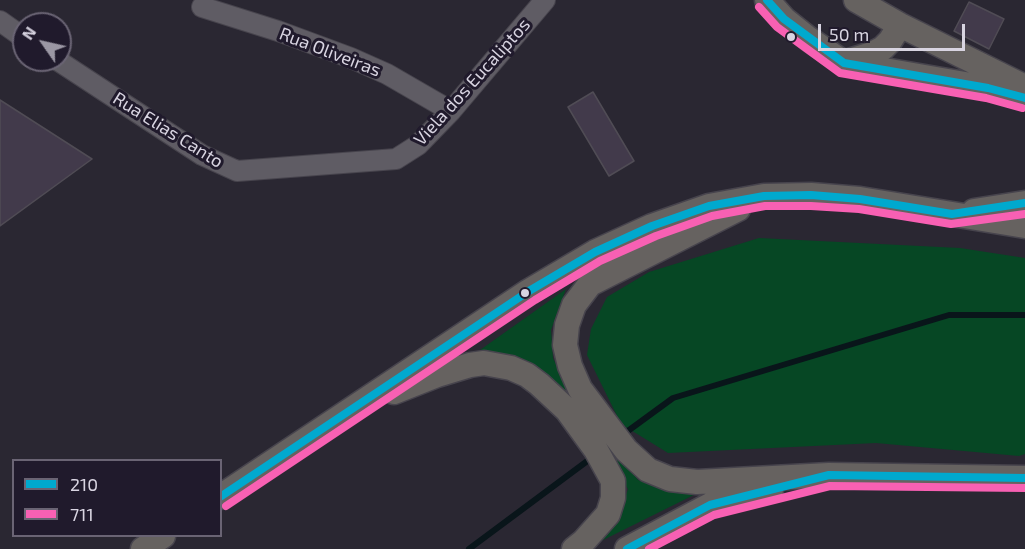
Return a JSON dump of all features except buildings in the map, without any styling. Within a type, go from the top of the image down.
[{"type":"main road","points":[[767,0],[784,19],[844,63],[987,88],[1025,98]]},
{"type":"main road","points":[[859,1],[900,25],[1025,87]]},
{"type":"main road","points":[[844,63],[883,48],[900,25]]},
{"type":"main road","points":[[222,496],[470,329],[595,252],[652,226],[709,206],[764,196],[811,195],[860,199],[1025,226]]},
{"type":"main road","points":[[764,196],[590,284],[574,305],[567,325],[566,345],[570,366],[580,388],[626,450],[648,470],[670,479],[697,482],[829,476],[1025,478]]},
{"type":"main road","points":[[952,214],[1025,203]]},
{"type":"main road","points":[[315,433],[344,416],[395,392],[470,365],[484,363],[502,366],[527,375],[567,410],[596,450],[613,481],[613,498],[608,514],[574,549]]},
{"type":"main road","points":[[627,549],[710,505],[829,476]]},
{"type":"main road","points":[[143,549],[161,537]]},
{"type":"street","name":"Viela dos Eucaliptos","points":[[396,159],[418,145],[450,111],[544,0]]},
{"type":"street","name":"Rua Oliveiras","points":[[202,7],[278,31],[351,58],[387,74],[450,111]]},
{"type":"street","name":"Rua Elias Canto","points":[[72,70],[202,155],[237,171],[396,159]]},
{"type":"green space","points":[[759,238],[960,248],[1025,258],[1025,454],[1019,456],[876,443],[668,453],[621,424],[587,355],[591,329],[607,297],[649,272]]},
{"type":"green space","points":[[566,289],[551,330],[553,358],[570,394],[638,480],[669,488],[710,487],[593,545],[617,521],[628,489],[565,399],[540,377],[480,350]]},
{"type":"waterway","points":[[621,436],[673,398],[949,315],[1025,315]]},
{"type":"waterway","points":[[469,549],[594,456]]},
{"type":"transit line","name":"210","points":[[767,0],[784,19],[844,63],[988,88],[1025,98]]},
{"type":"transit line","name":"711","points":[[759,7],[777,27],[840,73],[986,98],[1022,108]]},
{"type":"transit line","name":"210","points":[[222,496],[529,291],[595,252],[652,226],[709,206],[764,196],[811,195],[860,199],[952,214],[1025,203]]},
{"type":"transit line","name":"711","points":[[226,506],[535,300],[600,261],[656,236],[712,216],[765,206],[859,209],[951,224],[1025,214]]},
{"type":"transit line","name":"210","points":[[627,549],[710,505],[829,475],[1025,478]]},
{"type":"transit line","name":"711","points":[[649,549],[714,515],[830,486],[1025,488]]}]
